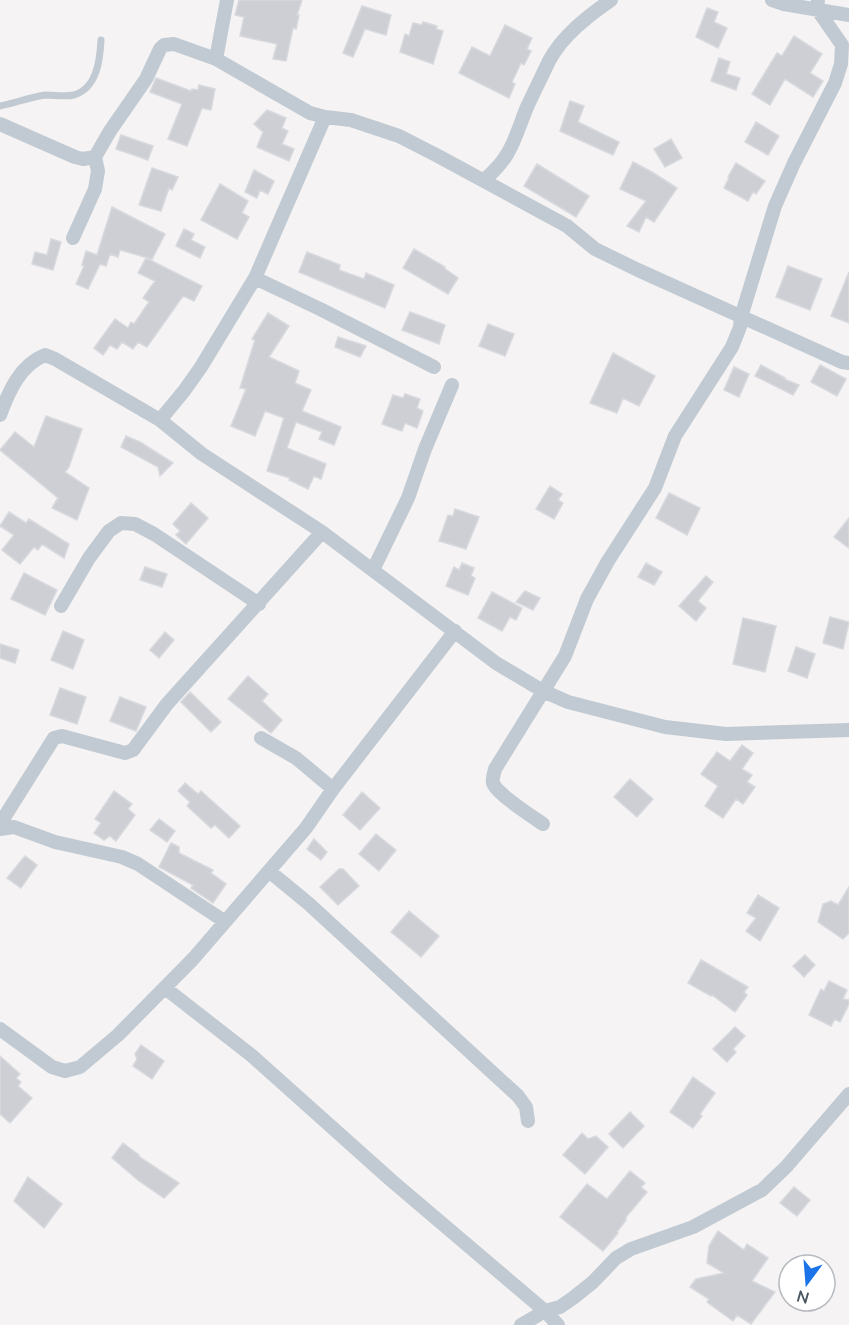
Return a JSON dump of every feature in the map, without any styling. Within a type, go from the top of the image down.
[{"type":"street","points":[[216,59],[227,0]]},
{"type":"street","points":[[484,180],[499,168],[511,151],[527,108],[549,60],[560,44],[578,26],[611,0]]},
{"type":"street","points":[[772,0],[784,4],[818,5],[849,15]]},
{"type":"street","points":[[543,824],[495,788],[493,777],[495,769],[565,656],[587,599],[608,561],[655,488],[675,436],[732,347],[740,327],[741,317],[775,206],[794,163],[836,83],[841,64],[842,45],[818,5]]},
{"type":"street","points":[[73,238],[95,189],[98,171],[95,157],[146,79],[160,49],[164,45],[174,44],[216,59],[310,113],[351,120],[399,136],[567,226],[596,249],[741,317],[842,362],[849,363]]},
{"type":"street","points":[[160,420],[201,367],[255,278],[325,117]]},
{"type":"street","points":[[0,124],[75,158],[95,157]]},
{"type":"street","points":[[255,278],[434,367]]},
{"type":"street","points":[[0,415],[16,380],[32,360],[45,355],[160,420],[202,454],[322,532],[496,663],[543,691],[567,702],[665,727],[726,734],[849,730]]},
{"type":"street","points":[[373,570],[408,498],[425,449],[452,385]]},
{"type":"street","points":[[61,606],[89,558],[109,531],[121,523],[135,524],[154,534],[259,604]]},
{"type":"street","points":[[0,824],[54,738],[62,736],[129,752],[138,744],[167,704],[322,532]]},
{"type":"street","points":[[0,1029],[56,1070],[70,1071],[80,1067],[118,1035],[193,959],[306,828],[333,789],[455,631]]},
{"type":"street","points":[[261,738],[296,758],[333,789]]},
{"type":"street","points":[[0,829],[14,827],[55,842],[122,857],[138,864],[224,921]]},
{"type":"street","points":[[269,871],[309,904],[518,1096],[525,1107],[528,1121]]},
{"type":"street","points":[[165,988],[251,1055],[392,1181],[545,1311],[558,1325]]},
{"type":"street","points":[[521,1325],[545,1311],[560,1307],[593,1282],[616,1258],[631,1249],[675,1235],[762,1190],[786,1167],[849,1094]]},
{"type":"lane","points":[[0,106],[47,95],[72,95],[83,91],[95,75],[100,57],[101,40]]},
{"type":"building","points":[[239,0],[302,0],[286,61],[273,59],[277,44],[240,36],[244,17],[235,15]]},
{"type":"building","points":[[362,6],[391,15],[386,35],[365,29],[353,57],[343,53]]},
{"type":"building","points":[[707,8],[718,12],[714,22],[727,28],[718,48],[696,37]]},
{"type":"building","points":[[423,22],[437,26],[436,29],[443,31],[433,64],[400,52],[405,34],[409,36],[413,23],[422,25]]},
{"type":"building","points":[[505,25],[532,38],[527,49],[531,51],[524,65],[521,63],[512,82],[515,84],[509,98],[459,73],[472,47],[490,56]]},
{"type":"building","points":[[794,36],[822,54],[810,73],[823,81],[813,97],[785,79],[770,105],[752,94],[777,53],[782,56]]},
{"type":"building","points":[[719,58],[730,62],[726,74],[740,78],[736,90],[711,81]]},
{"type":"building","points":[[156,78],[191,91],[192,89],[198,90],[199,85],[215,89],[211,110],[202,108],[187,146],[168,139],[182,104],[150,92]]},
{"type":"building","points":[[570,101],[584,106],[578,122],[619,142],[613,155],[560,131]]},
{"type":"building","points":[[267,110],[286,118],[282,128],[288,131],[282,144],[294,149],[289,161],[257,147],[263,132],[254,124]]},
{"type":"building","points":[[756,122],[779,136],[768,155],[745,142]]},
{"type":"building","points":[[121,135],[153,146],[148,160],[116,149]]},
{"type":"building","points":[[671,139],[682,158],[665,167],[654,149]]},
{"type":"building","points":[[633,162],[677,188],[654,222],[646,217],[639,232],[627,226],[646,201],[620,189]]},
{"type":"building","points":[[736,163],[765,181],[756,194],[753,192],[748,201],[724,188]]},
{"type":"building","points":[[537,164],[589,196],[576,217],[524,186]]},
{"type":"building","points":[[152,168],[178,177],[172,190],[169,188],[161,211],[139,205]]},
{"type":"building","points":[[254,170],[274,181],[268,194],[260,190],[257,198],[245,192]]},
{"type":"building","points":[[220,184],[248,201],[242,213],[249,217],[237,239],[201,220]]},
{"type":"building","points":[[112,207],[165,234],[152,259],[120,250],[118,257],[110,254],[106,266],[100,264],[88,289],[76,284],[84,266],[82,265],[86,251],[97,255]]},
{"type":"building","points":[[184,229],[194,234],[191,240],[205,247],[200,258],[176,246]]},
{"type":"building","points":[[51,239],[61,242],[53,270],[32,264],[35,252],[47,255]]},
{"type":"building","points":[[414,249],[445,267],[458,278],[448,294],[403,268]]},
{"type":"building","points":[[307,252],[340,265],[339,270],[364,279],[366,273],[394,285],[385,308],[299,272]]},
{"type":"building","points":[[146,258],[202,286],[194,301],[183,296],[147,347],[138,342],[133,349],[122,342],[117,349],[110,345],[103,355],[94,348],[115,319],[128,328],[131,322],[134,324],[149,302],[143,298],[155,281],[138,273]]},
{"type":"building","points":[[788,266],[822,279],[810,310],[776,297]]},
{"type":"building","points":[[849,272],[849,323],[831,316]]},
{"type":"building","points":[[410,312],[445,325],[439,344],[402,330]]},
{"type":"building","points":[[268,313],[289,326],[269,357],[299,371],[295,383],[311,390],[302,411],[341,427],[334,445],[319,439],[322,432],[296,422],[287,448],[326,464],[321,479],[314,476],[308,489],[289,480],[290,478],[267,471],[284,418],[265,411],[255,436],[231,426],[246,389],[240,388],[255,340],[252,339]]},
{"type":"building","points":[[488,324],[514,334],[505,356],[479,346]]},
{"type":"building","points":[[338,337],[366,346],[360,357],[335,347]]},
{"type":"building","points":[[613,353],[655,376],[639,406],[623,398],[617,413],[590,403]]},
{"type":"building","points":[[761,365],[799,385],[793,395],[755,376]]},
{"type":"building","points":[[820,365],[846,379],[837,396],[811,382]]},
{"type":"building","points":[[734,367],[749,374],[739,397],[724,390]]},
{"type":"building","points":[[405,394],[420,399],[417,408],[423,411],[417,428],[405,423],[402,431],[382,424],[393,395],[403,398]]},
{"type":"building","points":[[46,416],[82,429],[69,467],[65,472],[89,488],[77,520],[52,508],[58,498],[0,450],[15,432],[34,447]]},
{"type":"building","points":[[126,436],[173,463],[160,476],[158,467],[121,447]]},
{"type":"building","points":[[550,486],[562,494],[558,500],[563,503],[554,519],[536,509]]},
{"type":"building","points":[[669,493],[700,508],[687,535],[656,518]]},
{"type":"building","points":[[191,503],[208,518],[186,544],[176,535],[180,531],[173,524]]},
{"type":"building","points":[[455,509],[479,517],[466,549],[439,541],[448,515],[453,516]]},
{"type":"building","points":[[9,512],[26,523],[29,519],[69,544],[64,558],[42,544],[38,550],[34,547],[20,564],[2,550],[14,535],[0,526]]},
{"type":"building","points":[[849,518],[849,548],[834,537]]},
{"type":"building","points":[[462,563],[474,568],[471,576],[475,578],[468,595],[446,586],[454,567],[459,570]]},
{"type":"building","points":[[646,563],[662,572],[654,585],[638,577]]},
{"type":"building","points":[[145,567],[167,574],[162,587],[140,580]]},
{"type":"building","points":[[24,573],[57,590],[45,615],[11,599]]},
{"type":"building","points":[[706,576],[713,582],[698,601],[706,608],[696,621],[679,606]]},
{"type":"building","points":[[525,591],[540,598],[533,610],[516,602]]},
{"type":"building","points":[[492,592],[522,608],[516,620],[510,617],[502,631],[478,618]]},
{"type":"building","points":[[830,617],[849,622],[843,649],[823,643]]},
{"type":"building","points":[[743,618],[776,626],[765,672],[733,664]]},
{"type":"building","points":[[63,631],[84,640],[73,669],[51,660]]},
{"type":"building","points":[[165,632],[174,640],[159,658],[150,650]]},
{"type":"building","points":[[0,644],[19,650],[15,663],[0,658]]},
{"type":"building","points":[[796,647],[815,654],[807,678],[788,671]]},
{"type":"building","points":[[248,676],[268,694],[262,701],[282,720],[271,733],[228,699]]},
{"type":"building","points":[[60,688],[86,697],[77,724],[50,715]]},
{"type":"building","points":[[190,692],[221,722],[211,732],[181,702]]},
{"type":"building","points":[[120,697],[146,707],[136,731],[110,721]]},
{"type":"building","points":[[742,745],[753,753],[742,769],[752,775],[747,782],[755,787],[743,804],[736,799],[723,818],[705,806],[718,786],[701,774],[717,752],[730,761]]},
{"type":"building","points":[[630,779],[653,799],[637,817],[614,797]]},
{"type":"building","points":[[185,783],[198,794],[201,791],[240,826],[229,838],[215,825],[211,828],[187,806],[190,802],[178,791]]},
{"type":"building","points":[[114,791],[132,804],[128,809],[135,815],[116,841],[110,836],[104,840],[94,833],[101,823],[95,819]]},
{"type":"building","points":[[362,792],[380,808],[360,830],[343,815]]},
{"type":"building","points":[[159,819],[175,831],[167,842],[150,830]]},
{"type":"building","points":[[376,834],[396,850],[379,871],[359,854]]},
{"type":"building","points":[[314,839],[327,852],[321,860],[307,849]]},
{"type":"building","points":[[171,843],[179,847],[179,853],[213,870],[211,873],[226,884],[213,903],[191,888],[193,885],[159,867]]},
{"type":"building","points":[[25,856],[37,865],[21,888],[7,878]]},
{"type":"building","points":[[339,869],[343,869],[359,886],[338,905],[320,887]]},
{"type":"building","points":[[849,887],[849,933],[843,939],[818,922],[823,904],[831,901],[838,905]]},
{"type":"building","points":[[758,895],[779,908],[760,941],[746,931],[756,918],[747,913]]},
{"type":"building","points":[[409,911],[439,936],[421,957],[391,932]]},
{"type":"building","points":[[805,955],[815,965],[804,977],[793,966]]},
{"type":"building","points":[[701,960],[748,987],[744,992],[747,995],[735,1012],[712,995],[688,983]]},
{"type":"building","points":[[829,981],[847,990],[843,999],[849,1000],[840,1022],[835,1019],[831,1026],[809,1015],[821,989],[824,991]]},
{"type":"building","points":[[735,1027],[745,1036],[733,1049],[736,1052],[727,1062],[713,1049]]},
{"type":"building","points":[[141,1045],[164,1061],[152,1079],[133,1066],[137,1059],[135,1054]]},
{"type":"building","points":[[0,1056],[20,1074],[16,1078],[21,1082],[18,1086],[32,1098],[10,1123],[0,1114]]},
{"type":"building","points":[[693,1077],[715,1093],[693,1128],[670,1112]]},
{"type":"building","points":[[630,1112],[644,1126],[623,1148],[609,1134]]},
{"type":"building","points":[[582,1133],[588,1139],[596,1136],[608,1147],[585,1174],[563,1155]]},
{"type":"building","points":[[123,1143],[138,1156],[179,1183],[164,1198],[139,1181],[112,1158]]},
{"type":"building","points":[[630,1171],[645,1183],[641,1187],[647,1192],[626,1217],[618,1233],[603,1251],[560,1217],[587,1184],[607,1199]]},
{"type":"building","points":[[28,1177],[62,1204],[44,1228],[14,1201]]},
{"type":"building","points":[[794,1187],[810,1200],[797,1216],[780,1203]]},
{"type":"building","points":[[718,1231],[744,1250],[747,1244],[768,1258],[752,1281],[775,1292],[751,1324],[737,1315],[733,1321],[707,1302],[709,1299],[690,1287],[696,1279],[724,1273],[707,1263],[709,1246]]}]
